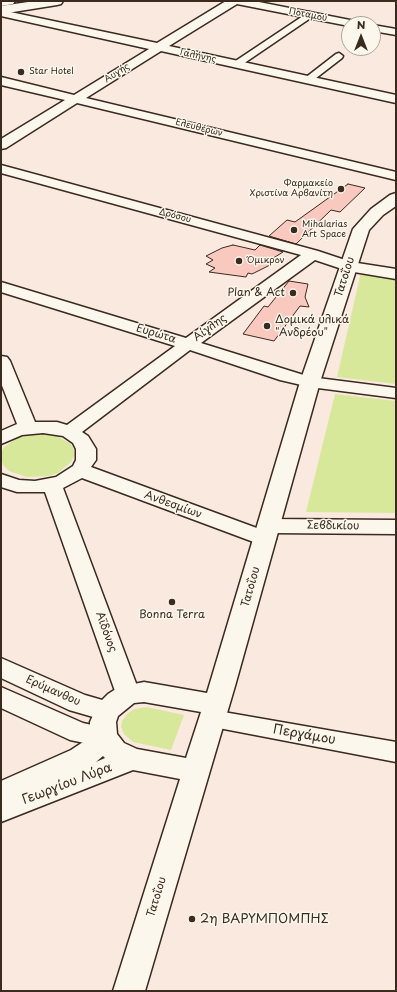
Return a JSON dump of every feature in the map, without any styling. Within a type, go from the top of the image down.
[{"type":"main road","points":[[1,2],[9,1]]},
{"type":"main road","points":[[1,11],[57,1]]},
{"type":"main road","name":"Τατοΐου","points":[[129,991],[268,532],[310,382],[348,266],[361,229],[377,212],[396,198]]},
{"type":"main road","name":"Σεβδικίου","points":[[268,532],[396,527]]},
{"type":"main road","name":"Ερύμανθου","points":[[1,667],[78,703],[106,724]]},
{"type":"main road","points":[[196,771],[132,758],[114,750],[106,724],[117,701],[128,694],[144,692],[214,712]]},
{"type":"main road","points":[[1,697],[79,733],[106,724]]},
{"type":"main road","name":"Γεωργίου Λύρα","points":[[1,793],[81,758],[93,749],[106,724]]},
{"type":"main road","name":"Γεωργίου Λύρα","points":[[1,810],[132,758]]},
{"type":"street","name":"Αυγής","points":[[1,145],[234,1]]},
{"type":"street","name":"Ποταμού","points":[[237,1],[341,21]]},
{"type":"street","name":"Γαλήνης","points":[[1,11],[396,99]]},
{"type":"street","points":[[237,64],[309,15]]},
{"type":"street","points":[[381,29],[396,32]]},
{"type":"street","points":[[308,80],[339,56]]},
{"type":"street","name":"Ελευθέρων","points":[[1,81],[396,176]]},
{"type":"street","name":"Δρόσου","points":[[1,169],[313,254],[348,266],[396,274]]},
{"type":"street","name":"Αίγλης","points":[[70,432],[188,344],[313,254]]},
{"type":"street","name":"Ευρώτα","points":[[1,287],[188,344],[286,376],[310,382],[396,393]]},
{"type":"street","points":[[1,361],[28,428]]},
{"type":"street","points":[[1,438],[17,430],[28,428],[57,428],[70,432],[81,440],[86,449],[86,460],[80,470],[63,481],[52,485],[35,487],[17,486],[2,481]]},
{"type":"street","name":"Ανθεσμίων","points":[[80,470],[268,532]]},
{"type":"street","name":"Αϊδόνος","points":[[52,485],[128,694]]},
{"type":"street","name":"Περγάμου","points":[[214,712],[396,752]]},
{"type":"green space","points":[[361,272],[396,278],[396,384],[337,377]]},
{"type":"green space","points":[[335,394],[396,401],[396,513],[306,512]]},
{"type":"green space","points":[[38,433],[57,436],[71,444],[74,450],[74,456],[71,462],[58,473],[48,476],[27,477],[9,471],[1,460],[1,454],[4,447],[18,438]]},
{"type":"green space","points":[[147,707],[184,715],[171,750],[133,742],[124,734],[121,727],[122,721],[127,714],[134,709]]},
{"type":"building","points":[[348,184],[365,188],[340,212],[331,210],[296,244],[269,236],[287,220],[295,222]]},
{"type":"building","name":"Όμικρον","points":[[233,245],[255,250],[260,245],[283,252],[267,262],[270,265],[252,274],[248,273],[246,277],[209,272],[215,268],[206,264],[213,260],[206,256],[222,248]]},
{"type":"building","points":[[289,281],[308,284],[305,297],[309,307],[300,306],[274,341],[243,334],[264,306],[268,307]]},
{"type":"place","name":"Star Hotel","points":[[21,72]]},
{"type":"place","name":"Φαρμακείο Χριστίνα Αρβανίτη","points":[[341,189]]},
{"type":"place","name":"Mihalarias Art Space","points":[[294,230]]},
{"type":"place","name":"Όμικρον","points":[[239,261]]},
{"type":"place","name":"Plan & Act","points":[[293,293]]},
{"type":"place","name":"Δομικά υλικά \"Ανδρέου\"","points":[[267,326]]},
{"type":"place","name":"Bonna Terra","points":[[172,602]]},
{"type":"place","name":"2η ΒΑΡΥΜΠΟΜΠΗΣ","points":[[192,919]]}]
